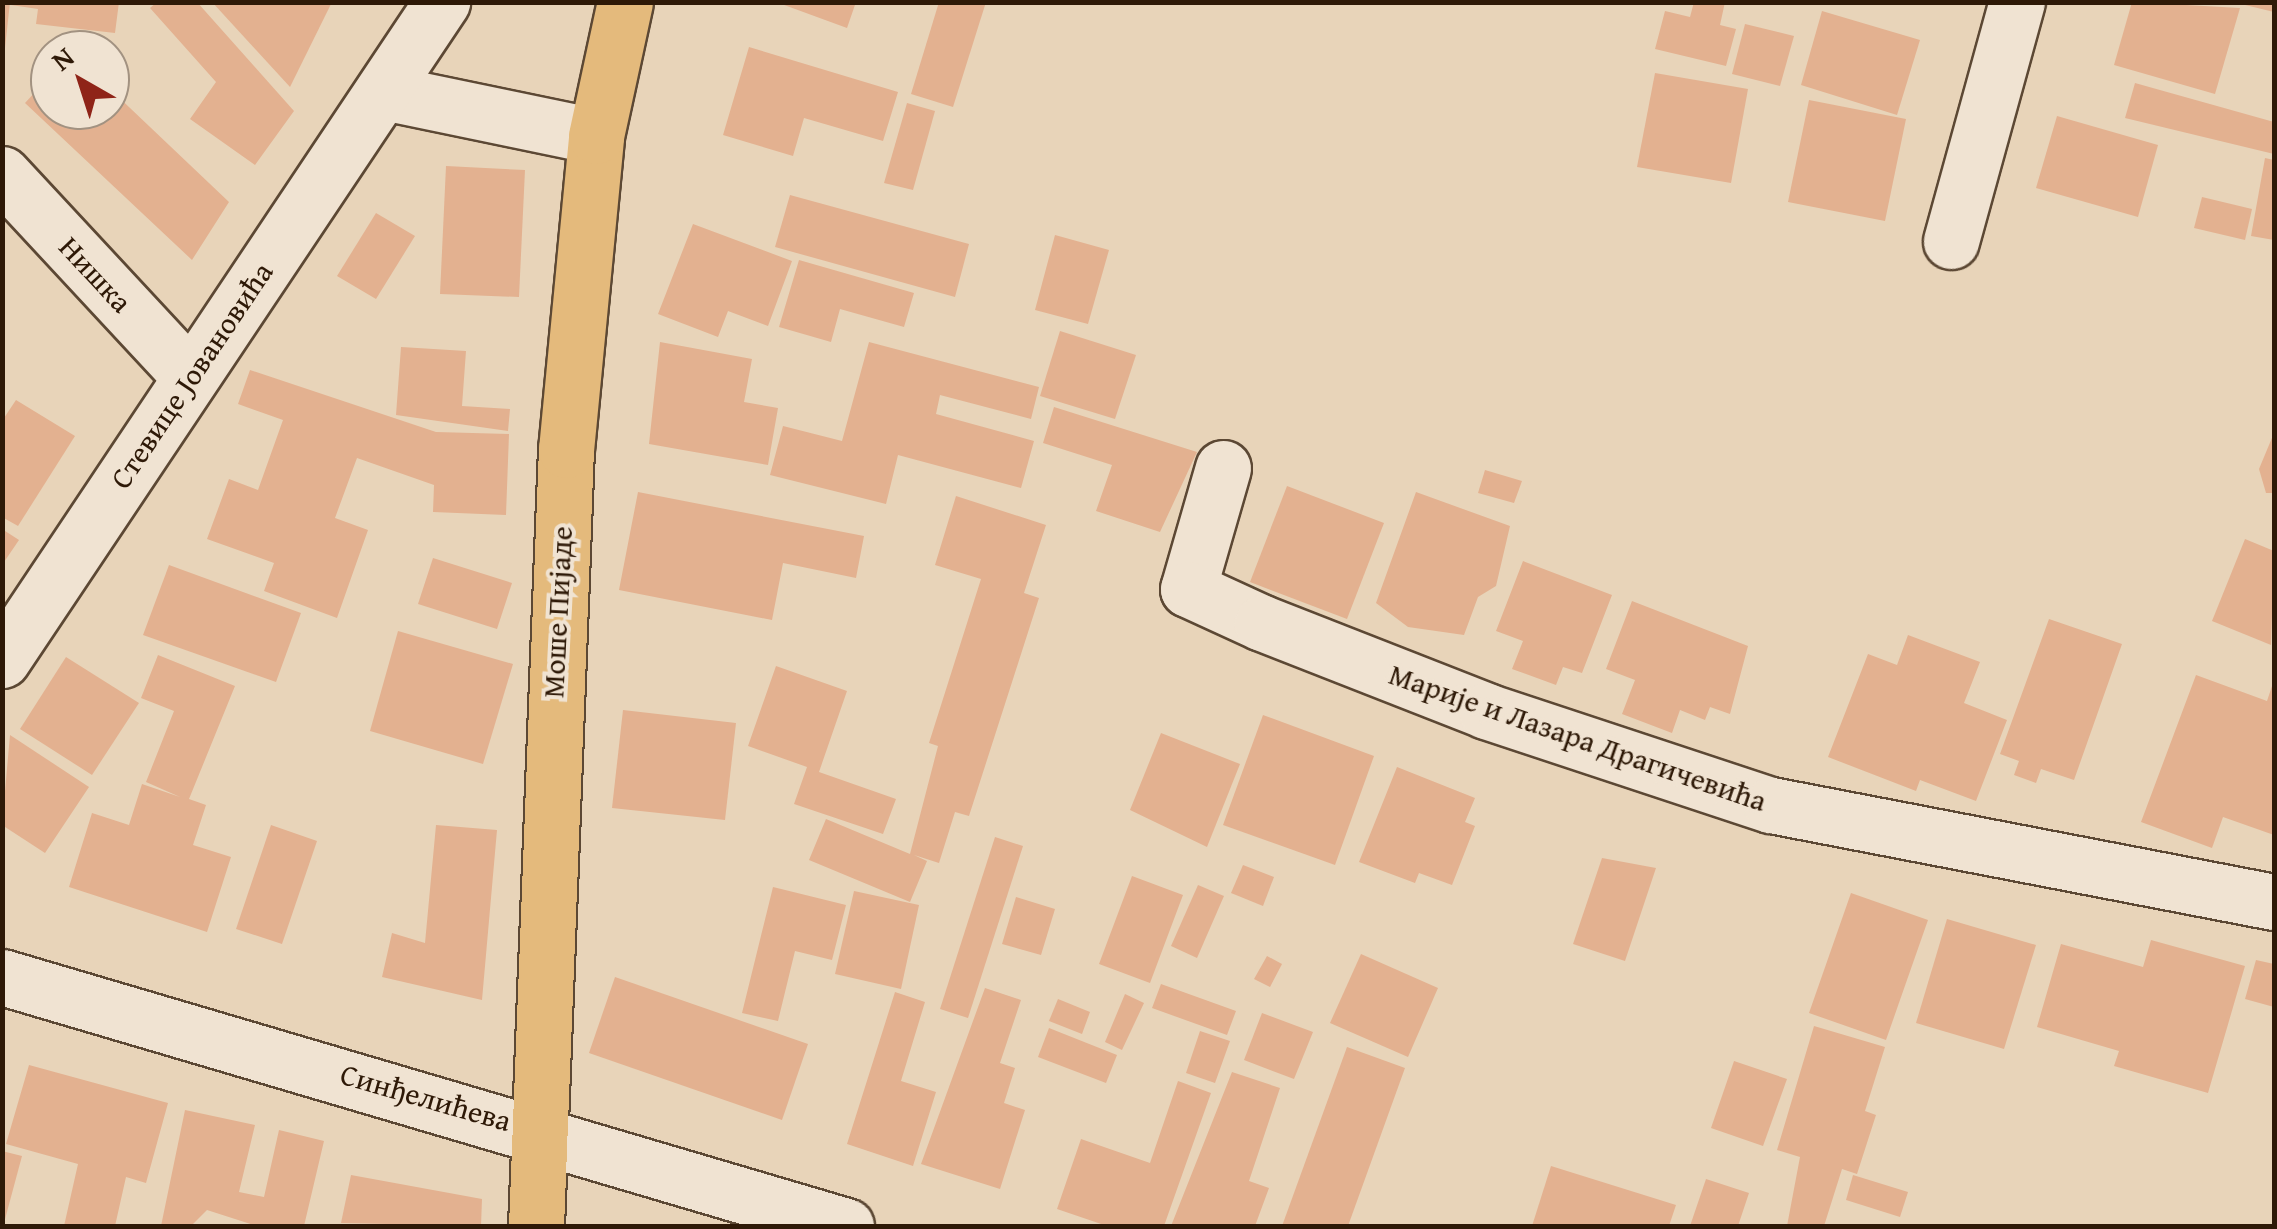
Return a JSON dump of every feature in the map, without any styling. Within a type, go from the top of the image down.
[{"type":"main road","name":"Моше Пијаде","points":[[536,1226],[554,633],[596,136],[625,2]]},
{"type":"street","name":"Стевице Јовановића","points":[[2,660],[189,374],[442,2]]},
{"type":"street","points":[[1950,240],[2017,2]]},
{"type":"street","points":[[382,92],[596,136]]},
{"type":"street","name":"Нишка","points":[[2,174],[189,374]]},
{"type":"street","name":"Марије и Лазара Драгичевића","points":[[1223,468],[1188,589],[1486,711],[1770,805],[2274,902]]},
{"type":"street","name":"Синђелићева","points":[[2,977],[540,1130],[846,1226]]},
{"type":"building","points":[[2,2],[10,2],[5,48],[2,48]]},
{"type":"building","points":[[119,2],[115,30],[36,24],[38,9],[11,5]]},
{"type":"building","points":[[157,2],[197,2],[294,111],[255,165],[190,119],[216,82],[150,8]]},
{"type":"building","points":[[212,2],[332,2],[290,87]]},
{"type":"building","points":[[776,2],[856,2],[847,28]]},
{"type":"building","points":[[939,2],[986,2],[953,107],[911,94]]},
{"type":"building","points":[[1694,2],[1725,2],[1720,25],[1736,29],[1726,66],[1655,49],[1665,11],[1690,17]]},
{"type":"building","points":[[2132,2],[2240,8],[2215,94],[2114,65]]},
{"type":"building","points":[[2274,2],[2274,12],[2241,4]]},
{"type":"building","points":[[1822,11],[1920,40],[1897,115],[1801,85]]},
{"type":"building","points":[[1745,24],[1794,36],[1780,86],[1732,74]]},
{"type":"building","points":[[749,47],[898,92],[883,141],[804,118],[793,156],[723,135]]},
{"type":"building","points":[[1655,73],[1748,89],[1731,183],[1637,167]]},
{"type":"building","points":[[2135,83],[2274,122],[2274,154],[2125,118]]},
{"type":"building","points":[[1809,100],[1906,119],[1885,221],[1788,202]]},
{"type":"building","points":[[907,103],[935,111],[913,190],[884,183]]},
{"type":"building","points":[[130,108],[229,202],[192,260],[54,130],[130,130]]},
{"type":"building","points":[[2057,116],[2158,145],[2138,217],[2036,188]]},
{"type":"building","points":[[2265,158],[2274,160],[2274,240],[2251,236]]},
{"type":"building","points":[[446,166],[525,170],[519,297],[440,294]]},
{"type":"building","points":[[790,195],[969,244],[955,297],[775,247]]},
{"type":"building","points":[[2202,197],[2252,209],[2245,240],[2194,228]]},
{"type":"building","points":[[376,213],[415,236],[376,299],[337,276]]},
{"type":"building","points":[[693,224],[792,261],[768,326],[728,311],[718,337],[658,314]]},
{"type":"building","points":[[1055,235],[1109,250],[1088,324],[1035,310]]},
{"type":"building","points":[[799,260],[914,293],[904,327],[840,309],[831,342],[779,327]]},
{"type":"building","points":[[1060,331],[1136,355],[1115,419],[1040,396]]},
{"type":"building","points":[[660,342],[752,359],[744,402],[778,408],[768,465],[649,444]]},
{"type":"building","points":[[869,342],[1039,387],[1031,419],[940,395],[936,414],[1034,441],[1021,488],[898,455],[886,504],[770,475],[783,426],[842,441]]},
{"type":"building","points":[[401,347],[466,351],[462,406],[510,409],[508,431],[396,415]]},
{"type":"building","points":[[250,370],[436,432],[509,434],[506,515],[433,512],[434,485],[357,458],[335,518],[368,530],[337,618],[264,591],[274,563],[207,539],[229,479],[258,490],[283,420],[238,404]]},
{"type":"building","points":[[16,400],[75,436],[18,526],[2,517],[2,421]]},
{"type":"building","points":[[1054,407],[1197,452],[1160,532],[1096,511],[1112,465],[1043,443]]},
{"type":"building","points":[[2274,433],[2274,493],[2266,493],[2259,469]]},
{"type":"building","points":[[1485,470],[1522,481],[1514,503],[1478,493]]},
{"type":"building","points":[[1287,486],[1384,523],[1347,619],[1250,582]]},
{"type":"building","points":[[638,492],[864,536],[856,578],[783,563],[772,620],[619,590]]},
{"type":"building","points":[[1416,492],[1510,526],[1496,586],[1478,597],[1464,635],[1408,627],[1376,603]]},
{"type":"building","points":[[956,496],[1046,525],[1024,593],[1039,598],[969,816],[955,812],[939,863],[914,855],[927,861],[910,902],[809,860],[826,819],[910,854],[938,746],[929,743],[981,579],[935,565]]},
{"type":"building","points":[[2,529],[19,540],[2,565]]},
{"type":"building","points":[[2245,539],[2274,551],[2271,645],[2212,621]]},
{"type":"building","points":[[433,558],[512,583],[497,629],[418,604]]},
{"type":"building","points":[[1523,561],[1612,595],[1582,673],[1563,667],[1556,685],[1512,669],[1523,641],[1496,631]]},
{"type":"building","points":[[169,565],[301,613],[276,682],[143,635]]},
{"type":"building","points":[[1632,601],[1748,646],[1730,714],[1710,707],[1705,720],[1680,710],[1672,733],[1622,714],[1635,680],[1606,669]]},
{"type":"building","points":[[2049,619],[2122,644],[2074,780],[2041,769],[2036,783],[2014,775],[2019,761],[2000,754]]},
{"type":"building","points":[[398,631],[513,664],[483,764],[370,731]]},
{"type":"building","points":[[1908,635],[1980,662],[1964,703],[2007,720],[1976,801],[1920,780],[1916,791],[1828,757],[1868,654],[1897,665]]},
{"type":"building","points":[[158,655],[235,686],[189,799],[206,805],[193,845],[231,857],[207,932],[69,887],[92,813],[129,825],[142,784],[180,797],[146,782],[174,711],[141,698]]},
{"type":"building","points":[[66,657],[139,703],[92,775],[20,729]]},
{"type":"building","points":[[776,666],[847,691],[819,772],[896,799],[883,834],[794,804],[807,767],[748,746]]},
{"type":"building","points":[[2196,675],[2267,701],[2274,680],[2274,835],[2223,817],[2212,848],[2141,822]]},
{"type":"building","points":[[623,710],[736,723],[725,820],[612,808]]},
{"type":"building","points":[[1263,715],[1374,756],[1335,865],[1223,825]]},
{"type":"building","points":[[1161,733],[1240,764],[1207,847],[1130,810]]},
{"type":"building","points":[[10,735],[89,787],[45,853],[2,825]]},
{"type":"building","points":[[1397,767],[1475,798],[1465,822],[1475,826],[1452,885],[1419,873],[1415,883],[1359,862]]},
{"type":"building","points":[[271,825],[317,841],[282,944],[236,929]]},
{"type":"building","points":[[436,825],[497,830],[482,1000],[382,977],[392,933],[425,943]]},
{"type":"building","points":[[995,837],[1023,846],[968,1018],[940,1009]]},
{"type":"building","points":[[1602,858],[1656,868],[1625,961],[1573,944]]},
{"type":"building","points":[[1243,865],[1274,877],[1263,906],[1231,893]]},
{"type":"building","points":[[1132,876],[1183,895],[1150,983],[1099,964]]},
{"type":"building","points":[[1198,885],[1224,896],[1197,958],[1171,946]]},
{"type":"building","points":[[773,887],[846,905],[832,960],[795,951],[778,1021],[742,1013]]},
{"type":"building","points":[[854,891],[919,905],[901,989],[835,974]]},
{"type":"building","points":[[1851,893],[1928,920],[1886,1040],[1809,1013]]},
{"type":"building","points":[[1016,897],[1055,909],[1041,955],[1002,944]]},
{"type":"building","points":[[1947,919],[2036,945],[2004,1049],[1916,1023]]},
{"type":"building","points":[[2151,940],[2245,966],[2208,1093],[2114,1066],[2119,1051],[2037,1027],[2061,944],[2143,967]]},
{"type":"building","points":[[1361,954],[1438,988],[1408,1057],[1330,1023]]},
{"type":"building","points":[[1267,956],[1282,964],[1270,987],[1254,979]]},
{"type":"building","points":[[2256,960],[2274,964],[2274,1007],[2245,999]]},
{"type":"building","points":[[615,977],[808,1044],[782,1120],[589,1053]]},
{"type":"building","points":[[1161,984],[1236,1011],[1227,1035],[1152,1008]]},
{"type":"building","points":[[985,988],[1021,1000],[1000,1063],[1015,1068],[1004,1103],[1025,1110],[1000,1189],[921,1164]]},
{"type":"building","points":[[895,992],[925,1002],[901,1081],[936,1092],[913,1166],[847,1144]]},
{"type":"building","points":[[1125,994],[1144,1003],[1122,1050],[1105,1042]]},
{"type":"building","points":[[1058,999],[1090,1012],[1082,1034],[1049,1021]]},
{"type":"building","points":[[1262,1013],[1313,1032],[1294,1079],[1244,1060]]},
{"type":"building","points":[[1814,1026],[1885,1047],[1865,1111],[1876,1115],[1857,1174],[1842,1169],[1824,1226],[1787,1226],[1800,1157],[1777,1150]]},
{"type":"building","points":[[1049,1028],[1117,1055],[1106,1083],[1038,1057]]},
{"type":"building","points":[[1200,1031],[1230,1041],[1215,1083],[1186,1073]]},
{"type":"building","points":[[1347,1047],[1405,1068],[1348,1226],[1282,1226]]},
{"type":"building","points":[[1734,1061],[1787,1079],[1763,1146],[1711,1128]]},
{"type":"building","points":[[29,1065],[168,1103],[146,1183],[126,1177],[115,1226],[64,1226],[78,1164],[6,1144]]},
{"type":"building","points":[[1232,1072],[1280,1088],[1249,1181],[1269,1188],[1255,1226],[1171,1226]]},
{"type":"building","points":[[1178,1081],[1211,1093],[1164,1226],[1107,1226],[1057,1209],[1081,1139],[1150,1163]]},
{"type":"building","points":[[185,1110],[255,1125],[239,1192],[264,1197],[279,1130],[324,1141],[304,1226],[257,1226],[207,1210],[191,1226],[161,1226]]},
{"type":"building","points":[[2,1151],[22,1156],[4,1223],[2,1223]]},
{"type":"building","points":[[1551,1166],[1676,1205],[1669,1226],[1532,1226]]},
{"type":"building","points":[[351,1175],[482,1199],[481,1226],[341,1223]]},
{"type":"building","points":[[1853,1175],[1908,1192],[1900,1217],[1846,1200]]},
{"type":"building","points":[[1706,1179],[1749,1193],[1738,1226],[1690,1226]]}]
